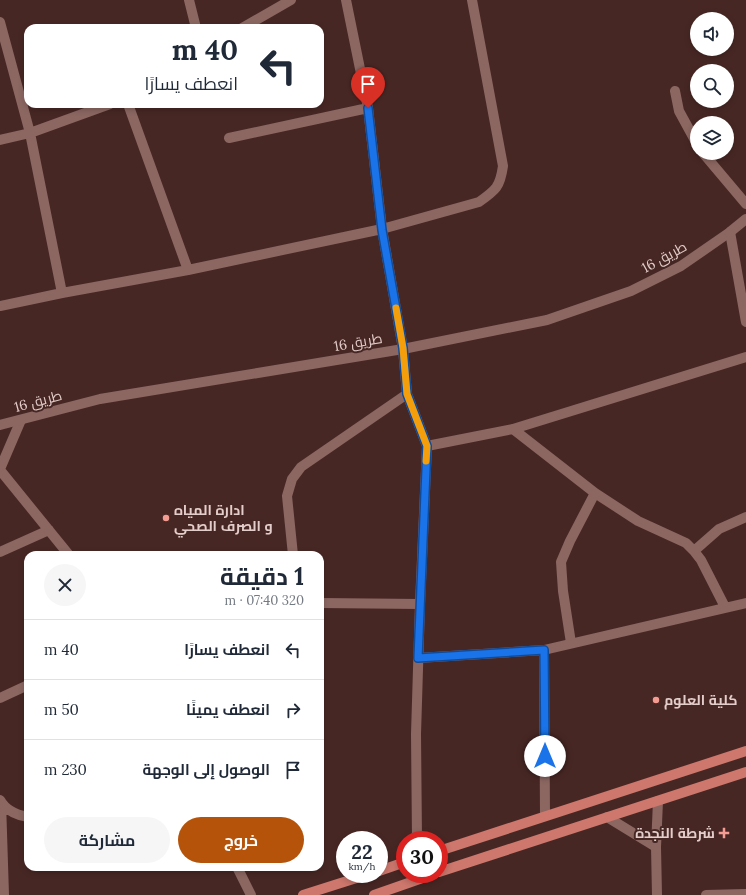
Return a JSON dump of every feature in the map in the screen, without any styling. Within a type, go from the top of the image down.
[{"type":"main road","points":[[448,848],[746,751]]},
{"type":"main road","points":[[448,869],[746,772]]},
{"type":"main road","points":[[304,895],[341,883]]},
{"type":"main road","points":[[374,895],[408,883]]},
{"type":"street","points":[[189,0],[195,24]]},
{"type":"street","points":[[249,24],[291,0]]},
{"type":"street","points":[[346,0],[368,108],[382,230],[403,348],[407,394],[427,446],[416,734],[417,831]]},
{"type":"street","points":[[0,306],[188,270],[382,230],[479,202],[491,194],[500,182],[503,166],[472,0]]},
{"type":"street","points":[[0,22],[30,133],[62,293]]},
{"type":"street","points":[[675,91],[679,111],[690,131]]},
{"type":"street","points":[[0,140],[30,133],[99,108]]},
{"type":"street","points":[[129,108],[188,270]]},
{"type":"street","points":[[229,138],[368,108]]},
{"type":"street","points":[[709,160],[746,204]]},
{"type":"street","name":"طريق 16","points":[[0,426],[100,399],[403,348],[547,320],[631,291],[681,266],[746,219]]},
{"type":"street","points":[[730,232],[746,322]]},
{"type":"street","points":[[427,446],[513,429],[746,357]]},
{"type":"street","points":[[293,551],[287,496],[292,479],[300,467],[407,394]]},
{"type":"street","points":[[21,420],[0,469],[66,551]]},
{"type":"street","points":[[513,429],[595,492],[638,521],[686,543],[701,560],[725,607]]},
{"type":"street","points":[[571,643],[563,591],[561,562],[595,492]]},
{"type":"street","points":[[694,551],[719,530],[746,517]]},
{"type":"street","points":[[0,552],[49,530]]},
{"type":"street","points":[[324,603],[420,604]]},
{"type":"street","points":[[418,658],[544,650],[746,603]]},
{"type":"street","points":[[544,650],[545,816]]},
{"type":"street","points":[[0,698],[24,687]]},
{"type":"street","points":[[0,801],[8,810],[24,817]]},
{"type":"street","points":[[0,801],[4,895]]},
{"type":"street","points":[[657,895],[656,847],[658,801]]},
{"type":"street","points":[[607,817],[656,847]]},
{"type":"street","points":[[240,871],[251,895]]},
{"type":"street","points":[[706,895],[746,894]]},
{"type":"slow traffic","points":[[396,308],[403,348],[407,394],[427,446],[426,461]]},
{"type":"place","name":"ادارة المياه و الصرف الصحي","points":[[166,518]]},
{"type":"place","name":"كلية العلوم","points":[[656,700]]},
{"type":"place","name":"شرطة النجدة","points":[[724,833]]},
{"type":"route","points":[[368,108],[382,230],[403,348],[407,394],[427,446],[418,658],[544,650],[545,756]]}]
